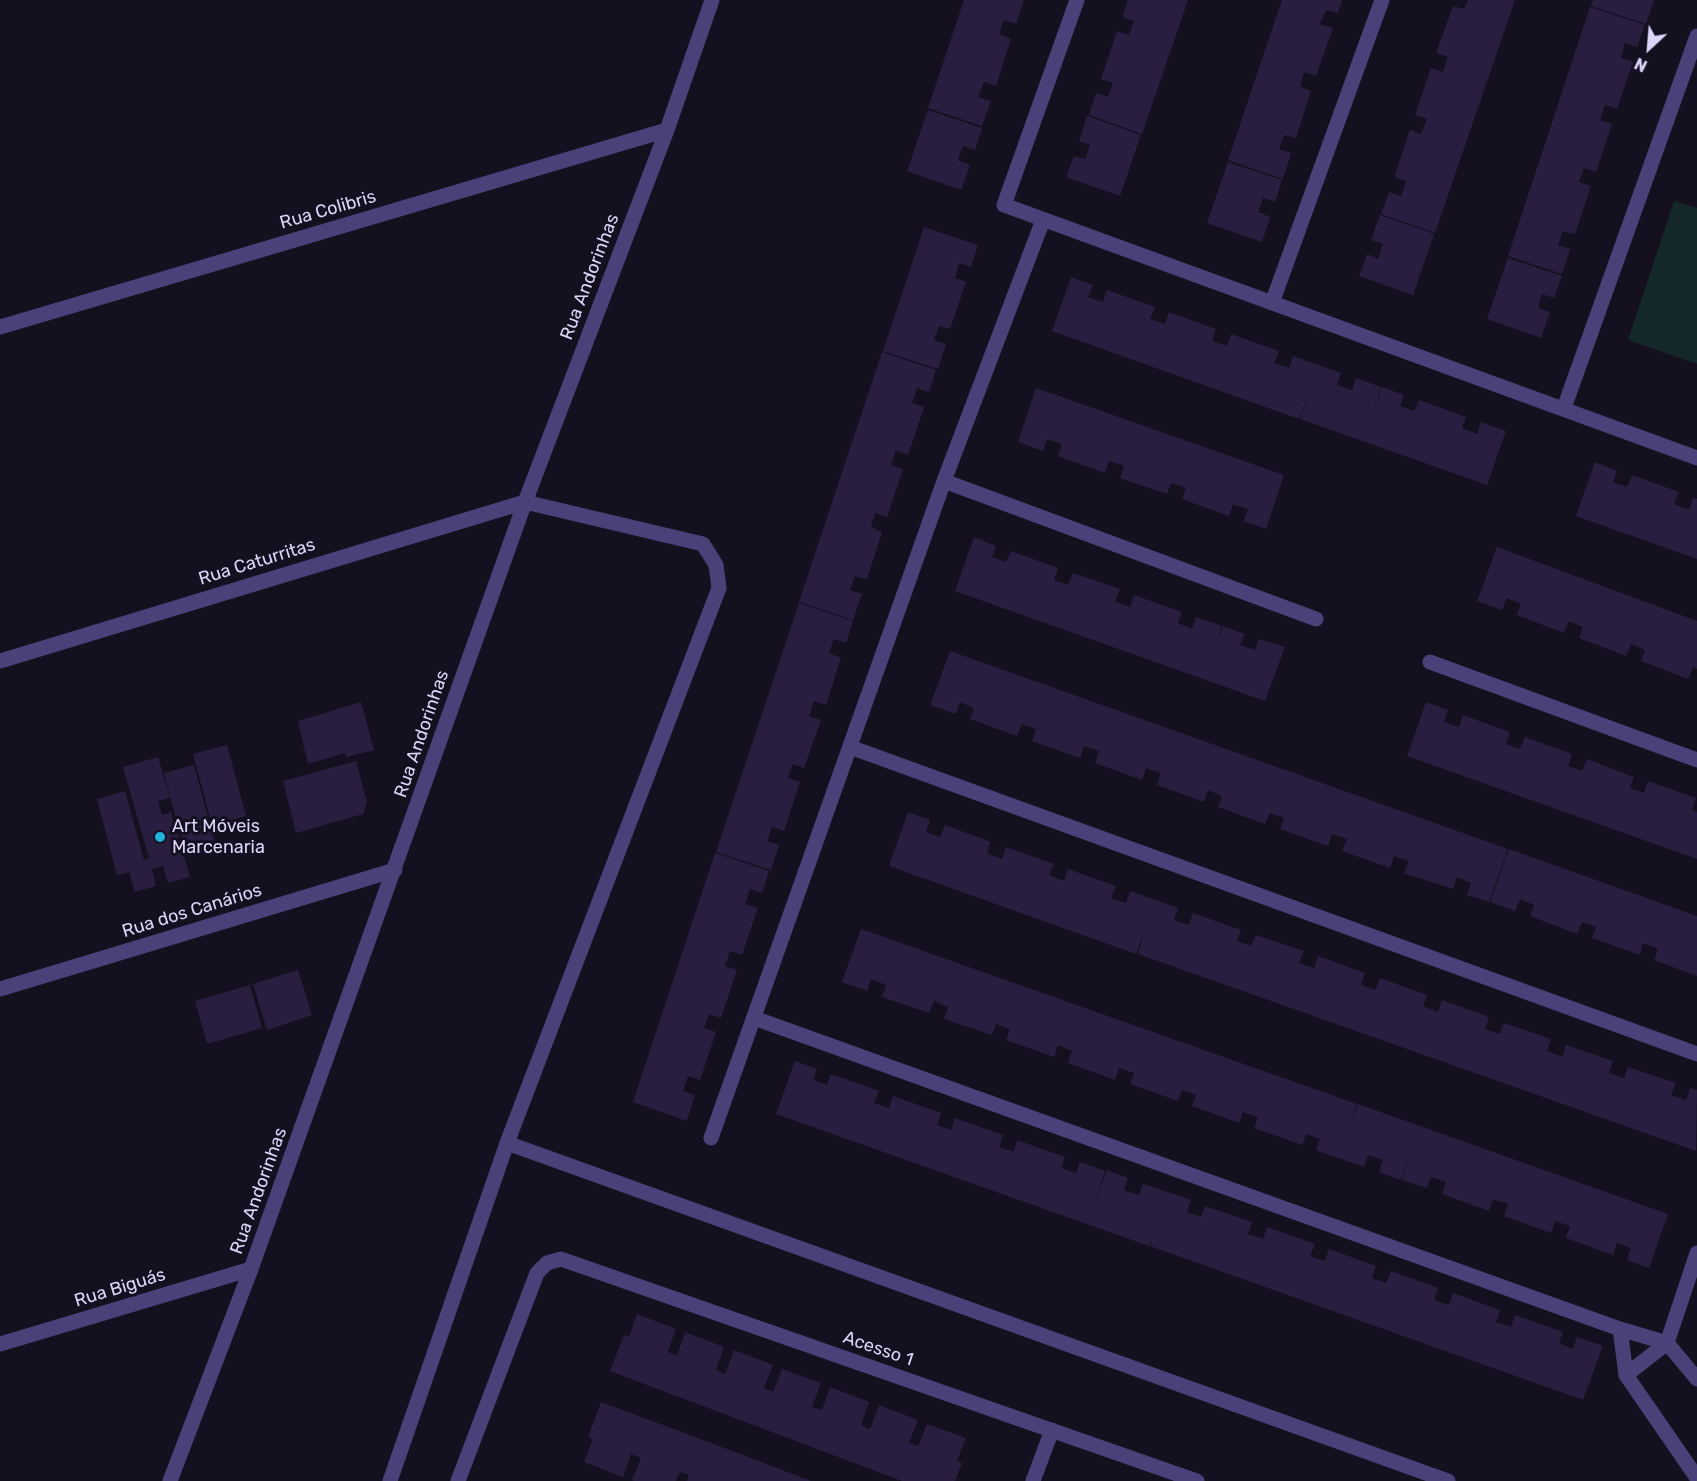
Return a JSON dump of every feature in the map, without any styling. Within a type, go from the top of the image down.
[{"type":"street","name":"Rua Andorinhas","points":[[170,1481],[252,1269],[525,502],[667,130],[712,0]]},
{"type":"street","points":[[1077,0],[1004,205],[1697,458]]},
{"type":"street","points":[[1272,303],[1382,0]]},
{"type":"street","points":[[1564,408],[1697,36]]},
{"type":"street","name":"Rua Colibris","points":[[0,327],[667,130]]},
{"type":"street","points":[[711,1138],[944,481],[1043,220]]},
{"type":"street","points":[[944,481],[1316,619]]},
{"type":"street","points":[[390,1481],[507,1143],[719,588],[716,565],[703,544],[525,502]]},
{"type":"street","name":"Rua Caturritas","points":[[0,661],[525,502]]},
{"type":"street","points":[[1430,662],[1697,760]]},
{"type":"street","points":[[850,747],[1697,1054]]},
{"type":"street","name":"Rua dos Canários","points":[[0,989],[395,870]]},
{"type":"street","points":[[754,1018],[1620,1329],[1667,1343],[1697,1379]]},
{"type":"street","points":[[507,1143],[1448,1481]]},
{"type":"street","points":[[1626,1375],[1667,1343],[1697,1253]]},
{"type":"street","name":"Acesso 1","points":[[458,1481],[537,1273],[547,1263],[561,1259],[1197,1481]]},
{"type":"street","name":"Rua Biguás","points":[[0,1344],[252,1269]]},
{"type":"street","points":[[1620,1329],[1626,1375],[1691,1456],[1697,1478]]},
{"type":"street","points":[[1033,1481],[1052,1430]]},
{"type":"green space","points":[[1674,201],[1697,208],[1697,364],[1628,340]]},
{"type":"building","points":[[964,0],[1024,0],[1016,24],[1004,20],[999,34],[1011,39],[996,86],[984,82],[978,97],[991,101],[982,126],[928,108]]},
{"type":"building","points":[[1128,0],[1188,0],[1142,134],[1089,115],[1096,93],[1108,97],[1113,83],[1101,79],[1117,31],[1129,35],[1134,21],[1122,17]]},
{"type":"building","points":[[1282,0],[1342,0],[1338,13],[1326,10],[1320,24],[1333,28],[1316,76],[1304,72],[1300,87],[1311,91],[1296,138],[1284,135],[1279,149],[1291,153],[1283,179],[1228,160]]},
{"type":"building","points":[[1468,0],[1515,0],[1435,233],[1381,214],[1389,192],[1401,196],[1406,181],[1394,177],[1410,130],[1421,134],[1427,119],[1415,115],[1431,68],[1443,72],[1448,57],[1436,53],[1453,6],[1464,9]]},
{"type":"building","points":[[1593,0],[1654,0],[1646,24],[1591,6]]},
{"type":"building","points":[[1590,7],[1645,25],[1637,47],[1625,43],[1621,58],[1633,62],[1617,109],[1605,105],[1600,120],[1612,124],[1596,172],[1584,168],[1579,182],[1591,186],[1575,234],[1563,231],[1558,245],[1570,249],[1562,274],[1508,256]]},
{"type":"building","points":[[928,110],[982,128],[975,150],[963,146],[958,160],[970,165],[961,190],[907,171]]},
{"type":"building","points":[[1087,116],[1141,135],[1120,196],[1066,177],[1074,156],[1085,159],[1090,145],[1079,141]]},
{"type":"building","points":[[1228,162],[1282,180],[1275,202],[1263,198],[1258,212],[1270,217],[1262,242],[1207,223]]},
{"type":"building","points":[[1380,215],[1434,234],[1413,295],[1359,276],[1367,254],[1378,259],[1383,244],[1371,240]]},
{"type":"building","points":[[924,227],[978,245],[971,267],[959,263],[955,278],[966,282],[950,329],[939,326],[934,340],[946,344],[938,369],[883,351]]},
{"type":"building","points":[[1508,258],[1562,276],[1554,298],[1542,294],[1538,308],[1550,312],[1541,338],[1487,319]]},
{"type":"building","points":[[1071,277],[1093,285],[1088,297],[1103,302],[1107,290],[1155,307],[1150,319],[1165,324],[1169,312],[1216,329],[1212,341],[1227,346],[1231,334],[1279,351],[1274,363],[1289,368],[1293,356],[1341,373],[1337,385],[1352,390],[1356,378],[1381,387],[1374,410],[1382,387],[1404,395],[1400,406],[1414,411],[1419,400],[1466,417],[1462,428],[1477,434],[1481,422],[1506,431],[1487,485],[1300,419],[1308,395],[1299,419],[1052,331]]},
{"type":"building","points":[[882,352],[936,370],[929,392],[917,388],[912,403],[924,407],[908,455],[896,450],[891,465],[903,469],[887,517],[875,513],[871,527],[882,532],[867,579],[855,576],[850,590],[862,594],[853,620],[799,602]]},
{"type":"building","points":[[1036,388],[1284,475],[1266,529],[1244,521],[1248,509],[1233,504],[1229,516],[1182,499],[1186,488],[1171,483],[1167,494],[1120,478],[1124,466],[1109,461],[1105,473],[1058,456],[1062,444],[1047,439],[1043,451],[1018,442]]},
{"type":"building","points":[[1595,462],[1617,471],[1613,482],[1627,487],[1632,475],[1679,492],[1674,504],[1689,510],[1693,498],[1697,499],[1697,559],[1576,516]]},
{"type":"building","points":[[974,537],[996,546],[992,557],[1006,562],[1011,551],[1058,568],[1054,580],[1068,585],[1073,573],[1120,589],[1115,601],[1130,607],[1134,595],[1182,612],[1178,623],[1192,629],[1196,617],[1222,626],[1213,651],[1223,626],[1245,634],[1240,645],[1255,650],[1259,639],[1285,647],[1265,701],[955,591]]},
{"type":"building","points":[[1497,547],[1697,621],[1697,669],[1693,667],[1688,679],[1641,661],[1645,650],[1631,644],[1626,656],[1579,638],[1583,627],[1569,621],[1564,633],[1517,615],[1521,604],[1507,598],[1502,610],[1477,601]]},
{"type":"building","points":[[799,603],[853,621],[846,643],[834,639],[829,653],[841,658],[826,705],[814,701],[809,716],[821,720],[804,768],[793,764],[788,778],[800,782],[784,831],[772,827],[767,841],[779,845],[771,870],[716,852]]},
{"type":"building","points":[[950,651],[1508,849],[1489,902],[1467,895],[1471,883],[1457,877],[1453,889],[1404,873],[1409,861],[1394,856],[1390,868],[1342,851],[1347,839],[1332,834],[1328,846],[1280,829],[1284,818],[1270,813],[1265,824],[1218,807],[1222,796],[1208,790],[1204,802],[1157,785],[1161,773],[1146,768],[1142,780],[1095,763],[1099,751],[1084,746],[1080,758],[1032,741],[1036,729],[1022,724],[1017,736],[970,719],[974,708],[960,702],[956,714],[930,705]]},
{"type":"building","points":[[361,702],[374,750],[346,757],[345,753],[308,764],[298,721]]},
{"type":"building","points":[[1426,702],[1448,710],[1444,722],[1459,727],[1463,715],[1510,732],[1506,744],[1520,749],[1525,737],[1572,754],[1568,766],[1582,771],[1587,759],[1634,777],[1630,788],[1644,793],[1648,781],[1696,798],[1692,810],[1697,812],[1697,859],[1407,756]]},
{"type":"building","points":[[227,745],[246,816],[212,825],[193,754]]},
{"type":"building","points":[[158,757],[170,798],[158,801],[162,815],[171,812],[190,877],[168,883],[163,866],[152,869],[156,886],[135,892],[129,872],[117,875],[97,799],[125,791],[144,860],[149,858],[123,767]]},
{"type":"building","points":[[356,761],[367,802],[363,814],[296,833],[283,781]]},
{"type":"building","points":[[194,765],[216,848],[186,856],[164,773]]},
{"type":"building","points":[[908,812],[930,820],[926,832],[940,837],[945,825],[991,842],[987,853],[1002,859],[1006,847],[1054,864],[1049,875],[1064,881],[1068,869],[1116,886],[1111,898],[1126,903],[1130,891],[1178,908],[1174,920],[1189,925],[1193,913],[1241,930],[1237,941],[1251,946],[1256,935],[1304,951],[1299,963],[1314,968],[1318,956],[1365,973],[1361,985],[1375,990],[1380,978],[1427,995],[1423,1006],[1438,1012],[1442,1000],[1489,1017],[1485,1029],[1500,1034],[1504,1023],[1551,1039],[1547,1051],[1562,1057],[1566,1045],[1613,1061],[1609,1073],[1624,1078],[1628,1067],[1676,1083],[1671,1095],[1686,1100],[1690,1088],[1697,1090],[1696,1151],[1138,954],[1145,930],[1136,954],[889,866]]},
{"type":"building","points":[[1509,849],[1697,916],[1697,976],[1654,960],[1658,949],[1643,943],[1640,955],[1592,938],[1596,927],[1582,922],[1577,934],[1530,916],[1534,905],[1520,899],[1515,911],[1490,902]]},
{"type":"building","points":[[715,853],[769,871],[762,893],[750,889],[745,904],[758,908],[742,955],[730,951],[725,966],[737,970],[721,1018],[709,1014],[704,1028],[716,1032],[700,1080],[688,1076],[683,1091],[695,1095],[687,1121],[633,1102]]},
{"type":"building","points":[[861,929],[1357,1104],[1351,1126],[1358,1104],[1668,1214],[1649,1268],[1627,1260],[1631,1248],[1617,1243],[1613,1255],[1566,1238],[1570,1226],[1555,1221],[1551,1233],[1504,1216],[1508,1204],[1493,1199],[1489,1211],[1442,1194],[1446,1182],[1431,1177],[1427,1188],[1402,1180],[1409,1156],[1401,1180],[1379,1172],[1383,1160],[1368,1155],[1364,1167],[1316,1150],[1320,1139],[1306,1134],[1302,1145],[1254,1128],[1258,1117],[1243,1112],[1239,1123],[1192,1106],[1196,1095],[1182,1090],[1178,1101],[1130,1084],[1134,1073],[1119,1068],[1115,1080],[1068,1063],[1072,1051],[1058,1045],[1054,1057],[1006,1040],[1010,1029],[996,1024],[992,1035],[944,1019],[948,1007],[934,1001],[929,1013],[882,997],[886,985],[871,979],[867,991],[842,982]]},
{"type":"building","points":[[298,970],[312,1015],[267,1030],[253,984]]},
{"type":"building","points":[[250,985],[262,1028],[207,1044],[195,1001]]},
{"type":"building","points":[[795,1061],[817,1069],[813,1080],[827,1085],[831,1074],[879,1091],[874,1103],[889,1108],[893,1096],[941,1113],[937,1125],[951,1130],[955,1118],[1003,1135],[999,1147],[1014,1152],[1017,1140],[1065,1157],[1061,1168],[1076,1173],[1080,1162],[1105,1171],[1096,1198],[1107,1170],[1128,1178],[1124,1190],[1139,1195],[1143,1184],[1191,1200],[1187,1212],[1201,1217],[1205,1206],[1252,1222],[1248,1234],[1263,1239],[1267,1227],[1315,1244],[1310,1256],[1325,1261],[1329,1249],[1376,1266],[1372,1278],[1386,1283],[1391,1271],[1438,1288],[1434,1300],[1449,1305],[1453,1293],[1500,1310],[1496,1322],[1511,1327],[1515,1315],[1563,1332],[1559,1343],[1573,1349],[1577,1337],[1603,1346],[1583,1400],[1150,1246],[1155,1230],[1149,1246],[776,1114]]},
{"type":"building","points":[[637,1314],[676,1329],[668,1351],[672,1354],[677,1355],[685,1332],[724,1347],[716,1370],[725,1374],[734,1350],[773,1365],[764,1388],[773,1392],[782,1369],[821,1383],[812,1407],[822,1410],[830,1387],[869,1402],[861,1425],[870,1429],[879,1405],[918,1420],[909,1443],[918,1446],[927,1424],[966,1438],[957,1461],[962,1463],[955,1481],[902,1481],[610,1371],[624,1335],[629,1337]]},
{"type":"building","points":[[601,1402],[811,1481],[687,1481],[689,1475],[680,1472],[676,1481],[634,1481],[632,1480],[641,1458],[631,1454],[623,1477],[584,1462],[593,1439],[588,1437]]},
{"type":"place","name":"Art Móveis Marcenaria","points":[[160,837]]}]
